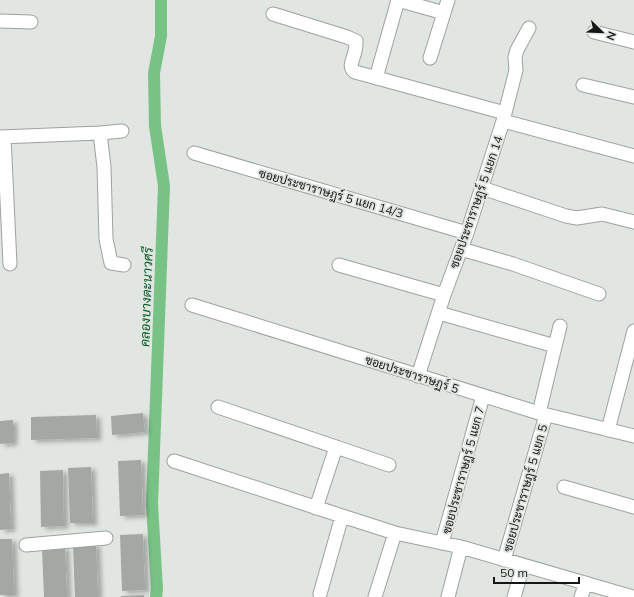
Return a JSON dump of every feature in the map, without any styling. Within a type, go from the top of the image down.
[{"type":"street","points":[[376,78],[398,0],[444,13]]},
{"type":"street","points":[[430,58],[448,0]]},
{"type":"street","points":[[273,14],[356,41],[351,66],[352,70],[355,72],[634,156]]},
{"type":"street","points":[[0,21],[31,22]]},
{"type":"street","name":"ซอยประชาราษฎร์ 5 แยก 14","points":[[418,376],[444,295],[482,188],[504,117],[516,70],[515,57],[517,50],[529,28]]},
{"type":"street","points":[[594,32],[634,42]]},
{"type":"street","points":[[583,85],[634,97]]},
{"type":"street","points":[[10,264],[4,230],[2,137],[122,131]]},
{"type":"street","points":[[100,133],[104,168],[106,239],[111,263],[124,265]]},
{"type":"street","name":"ซอยประชาราษฎร์ 5 แยก 14/3","points":[[194,153],[467,233]]},
{"type":"street","points":[[482,188],[566,216],[577,218],[602,214],[634,222]]},
{"type":"street","points":[[461,249],[513,264],[599,294]]},
{"type":"street","points":[[339,265],[444,295]]},
{"type":"street","name":"ซอยประชาราษฏร์ 5","points":[[192,305],[542,414],[634,436]]},
{"type":"street","points":[[439,313],[555,346]]},
{"type":"street","name":"ซอยประชาราษฎร์ 5 แยก 5","points":[[504,560],[542,414],[560,326]]},
{"type":"street","points":[[608,430],[634,332]]},
{"type":"street","name":"ซอยประชาราษฎร์ 5 แยก 7","points":[[442,543],[483,396]]},
{"type":"street","points":[[218,407],[389,465]]},
{"type":"street","points":[[316,508],[336,447]]},
{"type":"street","points":[[174,461],[396,533],[461,548],[633,597]]},
{"type":"street","points":[[564,487],[634,508]]},
{"type":"street","points":[[320,594],[342,516]]},
{"type":"street","points":[[374,597],[396,533]]},
{"type":"street","points":[[26,545],[106,538]]},
{"type":"street","points":[[448,597],[461,548]]},
{"type":"street","points":[[514,597],[523,566]]},
{"type":"street","points":[[581,597],[586,583]]},
{"type":"building","points":[[143,413],[145,432],[112,435],[111,416]]},
{"type":"building","points":[[96,415],[97,438],[31,440],[31,417]]},
{"type":"building","points":[[13,420],[13,443],[0,444],[0,421]]},
{"type":"building","points":[[141,460],[143,515],[120,516],[118,461]]},
{"type":"building","points":[[91,467],[93,523],[70,523],[68,468]]},
{"type":"building","points":[[63,470],[64,526],[41,527],[40,471]]},
{"type":"building","points":[[9,473],[11,529],[0,530],[0,474]]},
{"type":"building","points":[[143,534],[145,590],[122,591],[120,535]]},
{"type":"building","points":[[0,539],[12,539],[14,595],[0,595]]},
{"type":"building","points":[[96,544],[98,597],[75,597],[73,545]]},
{"type":"building","points":[[65,547],[67,597],[44,597],[42,548]]},
{"type":"building","points":[[144,595],[144,597],[121,597],[121,596]]},
{"type":"waterway","name":"คลองบางตะนาวศรี","points":[[156,597],[157,589],[152,504],[164,186],[155,126],[154,73],[161,36],[161,0]]}]
